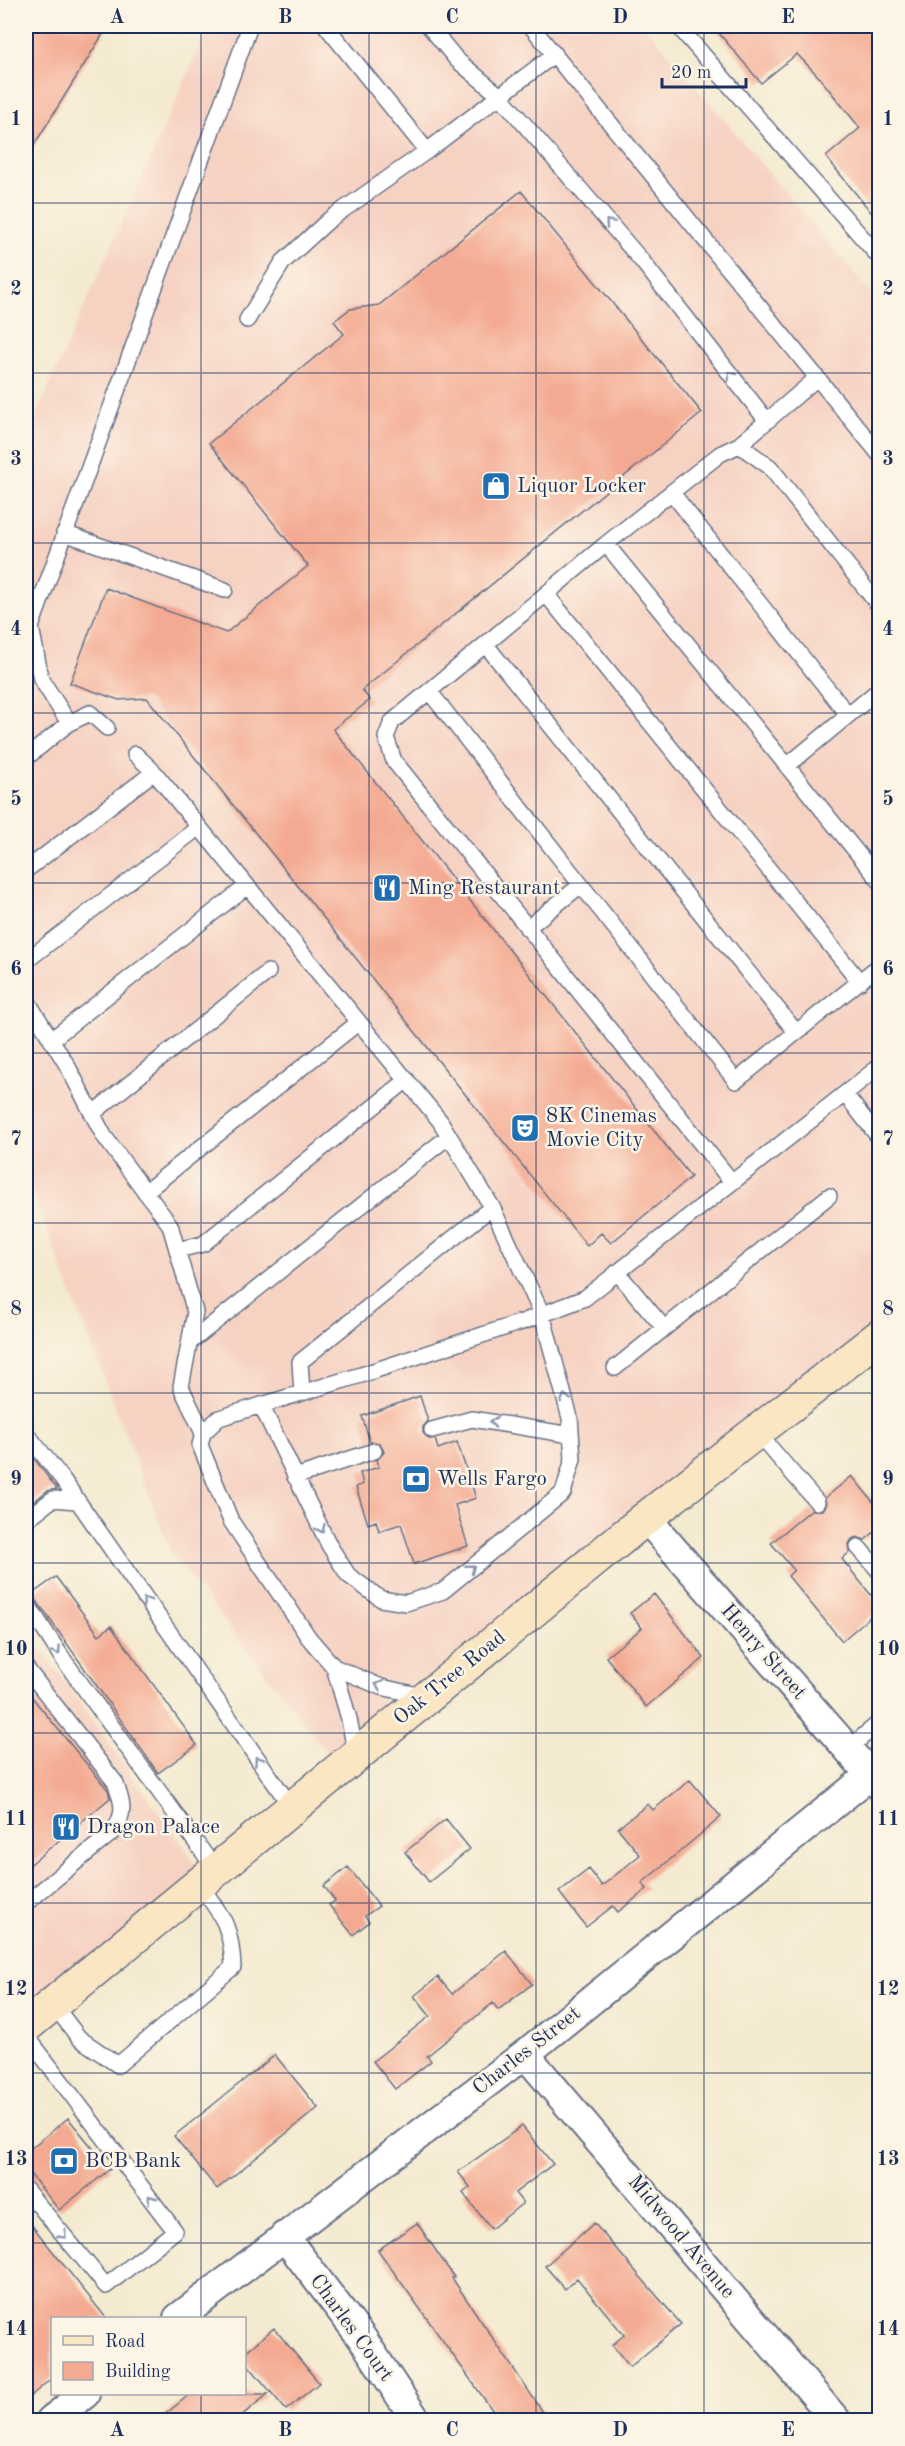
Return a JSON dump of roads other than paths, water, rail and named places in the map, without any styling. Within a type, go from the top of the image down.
[{"type":"main road","name":"Oak Tree Road","points":[[33,2019],[646,1518],[879,1336]]},
{"type":"street","name":"Henry Street","points":[[646,1518],[875,1780]]},
{"type":"street","name":"Charles Street","points":[[181,2317],[525,2054],[875,1780]]},
{"type":"street","name":"Midwood Avenue","points":[[525,2054],[836,2421]]},
{"type":"street","name":"Charles Court","points":[[284,2236],[362,2338],[416,2421]]},
{"type":"street","points":[[51,2421],[84,2395]]},
{"type":"lane","points":[[69,723],[41,679],[31,627],[250,26]]},
{"type":"lane","points":[[326,26],[427,151]]},
{"type":"lane","points":[[429,26],[480,82],[500,96],[642,261],[767,421]]},
{"type":"lane","points":[[531,26],[879,455]]},
{"type":"lane","points":[[678,26],[879,258]]},
{"type":"lane","points":[[247,320],[283,262],[330,219],[427,151],[555,54]]},
{"type":"lane","points":[[732,1182],[394,761],[386,737],[392,722],[429,691],[606,544],[720,454],[739,445],[817,378]]},
{"type":"lane","points":[[739,445],[770,467],[877,598]]},
{"type":"lane","points":[[672,493],[848,714]]},
{"type":"lane","points":[[64,533],[225,590]]},
{"type":"lane","points":[[606,544],[879,881]]},
{"type":"lane","points":[[546,594],[860,982]]},
{"type":"lane","points":[[486,645],[796,1032]]},
{"type":"lane","points":[[787,766],[879,689]]},
{"type":"lane","points":[[429,691],[736,1081],[879,965]]},
{"type":"lane","points":[[26,758],[69,723],[90,713],[107,728]]},
{"type":"lane","points":[[135,754],[154,772],[407,1080],[449,1136],[492,1207],[542,1314],[570,1418],[573,1459],[563,1493],[443,1592],[406,1604],[381,1599],[348,1575],[329,1545],[261,1406]]},
{"type":"lane","points":[[26,870],[154,772]]},
{"type":"lane","points":[[26,961],[199,827]]},
{"type":"lane","points":[[527,928],[581,885]]},
{"type":"lane","points":[[51,1040],[247,886]]},
{"type":"lane","points":[[92,1114],[268,972]]},
{"type":"lane","points":[[26,999],[104,1136],[170,1225],[195,1312],[181,1387],[203,1433]]},
{"type":"lane","points":[[145,1192],[359,1022]]},
{"type":"lane","points":[[427,1697],[381,1687],[334,1666],[309,1638],[231,1521],[200,1445],[203,1433],[219,1418],[302,1393],[585,1298],[879,1068]]},
{"type":"lane","points":[[177,1250],[203,1244],[407,1080]]},
{"type":"lane","points":[[845,1094],[879,1139]]},
{"type":"lane","points":[[189,1343],[449,1136]]},
{"type":"lane","points":[[615,1368],[829,1196]]},
{"type":"lane","points":[[302,1393],[300,1362],[492,1207]]},
{"type":"lane","points":[[618,1272],[664,1328]]},
{"type":"lane","points":[[432,1430],[472,1419],[571,1435]]},
{"type":"lane","points":[[757,1432],[817,1502]]},
{"type":"lane","points":[[26,1433],[292,1808]]},
{"type":"lane","points":[[296,1477],[374,1451]]},
{"type":"lane","points":[[26,1523],[27,1519],[53,1499],[76,1501]]},
{"type":"lane","points":[[858,1547],[879,1572]]},
{"type":"lane","points":[[26,1602],[208,1877],[226,1921],[231,1939],[233,1967],[117,2065],[79,2038],[33,2019]]},
{"type":"lane","points":[[334,1666],[349,1719],[356,1755]]},
{"type":"lane","points":[[26,1668],[115,1782],[123,1804],[122,1819],[113,1832],[26,1903]]},
{"type":"lane","points":[[848,1749],[879,1722]]},
{"type":"lane","points":[[26,2190],[106,2286],[175,2231],[33,2019]]},
{"type":"place","name":"Liquor Locker","points":[[496,486]]},
{"type":"place","name":"Ming Restaurant","points":[[387,888]]},
{"type":"place","name":"8K Cinemas Movie City","points":[[525,1128]]},
{"type":"place","name":"Wells Fargo","points":[[416,1479]]},
{"type":"place","name":"Dragon Palace","points":[[66,1827]]},
{"type":"place","name":"BCB Bank","points":[[64,2161]]}]
